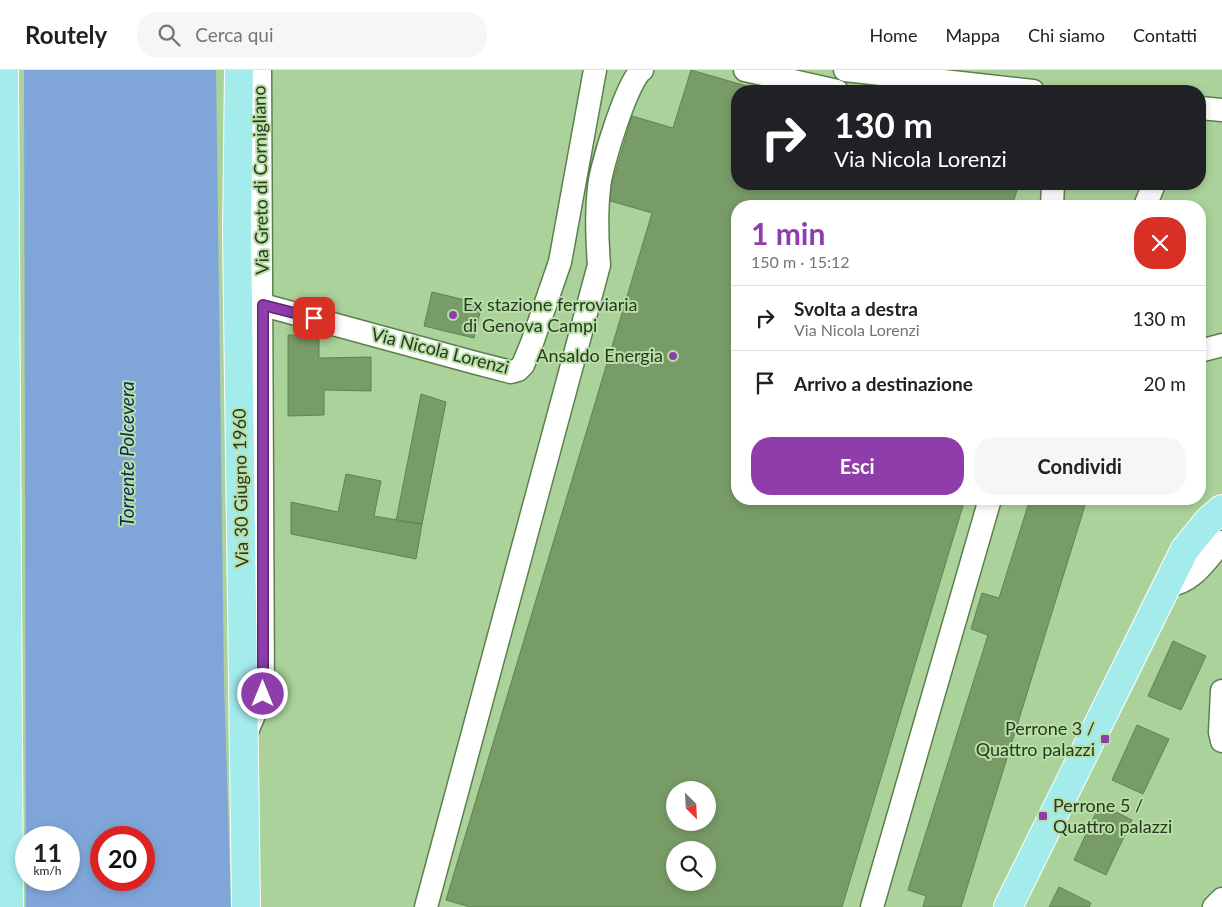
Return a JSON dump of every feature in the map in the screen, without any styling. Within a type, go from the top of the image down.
[{"type":"main road","points":[[4,70],[3,385],[9,907]]},
{"type":"main road","name":"Via 30 Giugno 1960","points":[[239,70],[237,233],[251,371],[245,737],[246,907]]},
{"type":"main road","points":[[1008,907],[1185,549],[1208,521],[1222,509]]},
{"type":"lane","name":"Via Greto di Cornigliano","points":[[251,371],[263,305],[260,228],[260,70]]},
{"type":"lane","name":"Via Nicola Lorenzi","points":[[263,305],[510,372],[518,370],[523,365],[560,262],[595,70]]},
{"type":"lane","points":[[426,907],[556,431],[599,265],[596,233],[599,186],[626,96],[642,70]]},
{"type":"lane","points":[[745,70],[811,85]]},
{"type":"lane","points":[[845,70],[928,75],[994,85]]},
{"type":"lane","points":[[1206,109],[1222,110]]},
{"type":"lane","points":[[1206,349],[1222,345]]},
{"type":"lane","points":[[872,907],[988,505]]},
{"type":"lane","points":[[1167,586],[1181,584],[1196,572],[1222,542]]},
{"type":"lane","points":[[1222,691],[1220,732],[1222,741]]},
{"type":"lane","points":[[1214,907],[1222,899]]},
{"type":"water","name":"Torrente Polcevera","points":[[24,70],[216,70],[224,680],[231,907],[26,907],[26,891],[80,891],[80,826],[26,826]]},
{"type":"building","name":"Ansaldo Energia","points":[[691,70],[743,85],[731,85],[731,190],[1017,190],[1014,200],[731,200],[731,505],[963,505],[842,907],[470,907],[446,900],[652,213],[607,200],[632,116],[673,128]]},
{"type":"building","name":"Ex stazione ferroviaria di Genova Campi","points":[[432,292],[482,304],[474,338],[424,326]]},
{"type":"building","points":[[288,335],[319,336],[319,358],[371,357],[371,391],[324,390],[324,415],[288,416]]},
{"type":"building","points":[[421,394],[446,402],[422,524],[396,521]]},
{"type":"building","points":[[346,474],[381,481],[374,516],[422,524],[416,559],[291,534],[291,502],[338,512]]},
{"type":"building","points":[[1028,505],[1085,505],[961,907],[923,907],[926,896],[908,890],[988,635],[971,629],[982,593],[999,598]]},
{"type":"building","points":[[1173,641],[1206,656],[1181,710],[1148,696]]},
{"type":"building","points":[[1137,725],[1169,739],[1143,794],[1112,780]]},
{"type":"building","points":[[1100,804],[1132,820],[1106,875],[1074,860]]},
{"type":"building","points":[[1059,887],[1091,903],[1089,907],[1049,907]]},
{"type":"place","name":"Ex stazione ferroviaria di Genova Campi","points":[[453,315]]},
{"type":"place","name":"Ansaldo Energia","points":[[673,356]]},
{"type":"place","name":"Perrone 3 / Quattro palazzi","points":[[1105,739]]},
{"type":"place","name":"Perrone 5 / Quattro palazzi","points":[[1043,816]]},
{"type":"route","points":[[263,694],[263,305],[314,318]]}]
